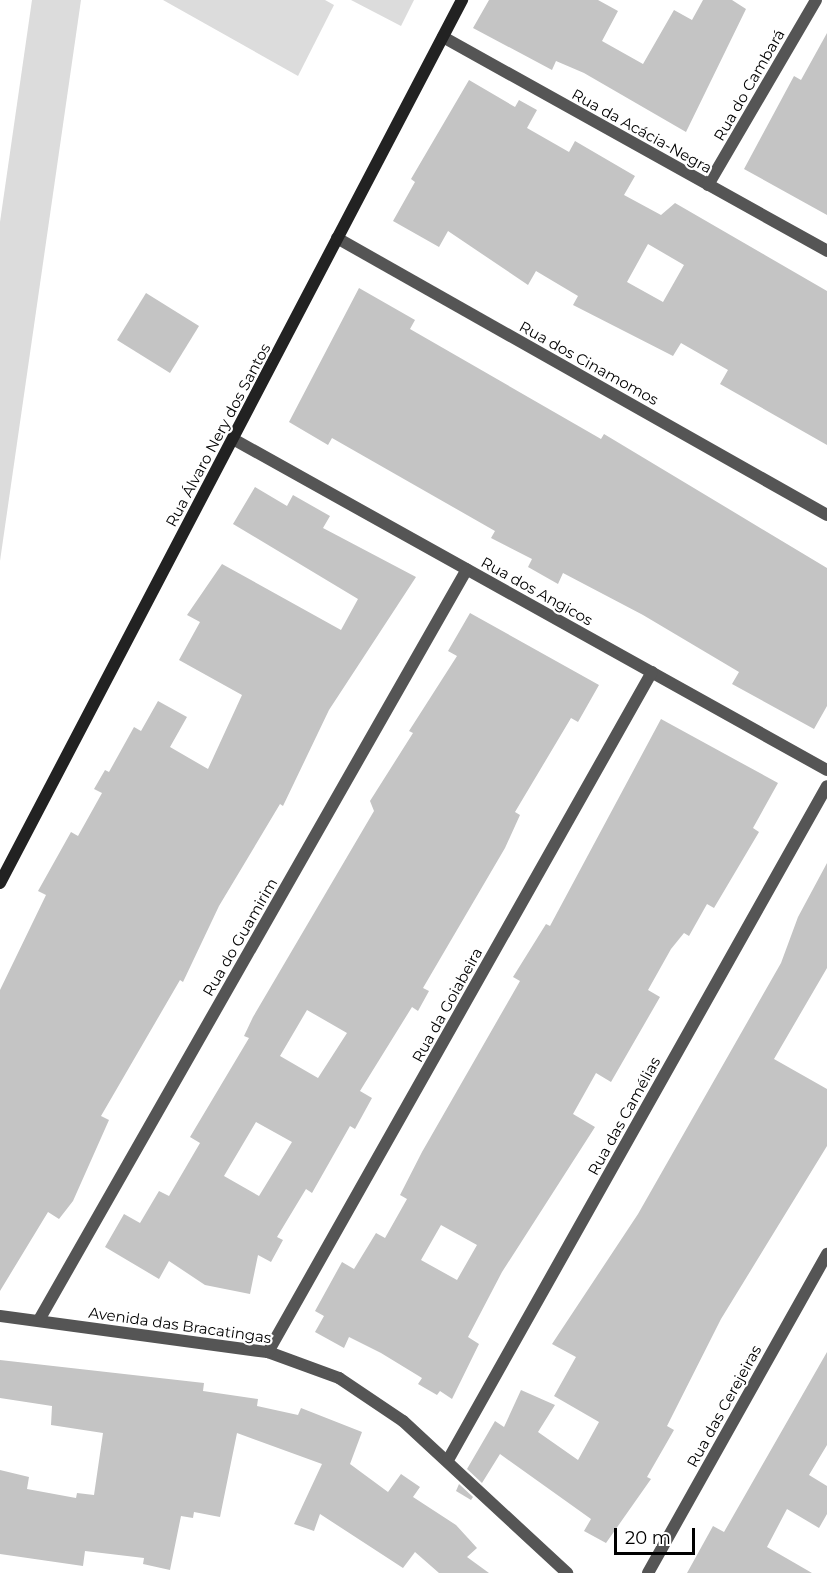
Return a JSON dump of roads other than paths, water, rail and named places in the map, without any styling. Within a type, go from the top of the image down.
[{"type":"main road","name":"Rua Álvaro Nery dos Santos","points":[[0,884],[462,0]]},
{"type":"street","name":"Rua do Cambará","points":[[708,185],[816,0]]},
{"type":"street","name":"Rua da Acácia-Negra","points":[[443,37],[827,251]]},
{"type":"street","name":"Rua dos Cinamomos","points":[[337,238],[827,515]]},
{"type":"street","name":"Rua dos Angicos","points":[[233,439],[827,770]]},
{"type":"street","name":"Rua do Guamirim","points":[[39,1320],[467,569]]},
{"type":"street","name":"Rua da Goiabeira","points":[[268,1352],[652,672]]},
{"type":"street","name":"Rua das Camélias","points":[[448,1460],[827,786]]},
{"type":"street","name":"Rua das Cerejeiras","points":[[648,1573],[827,1254]]},
{"type":"street","name":"Avenida das Bracatingas","points":[[0,1316],[268,1352],[304,1363],[370,1395],[448,1460],[567,1573]]}]
